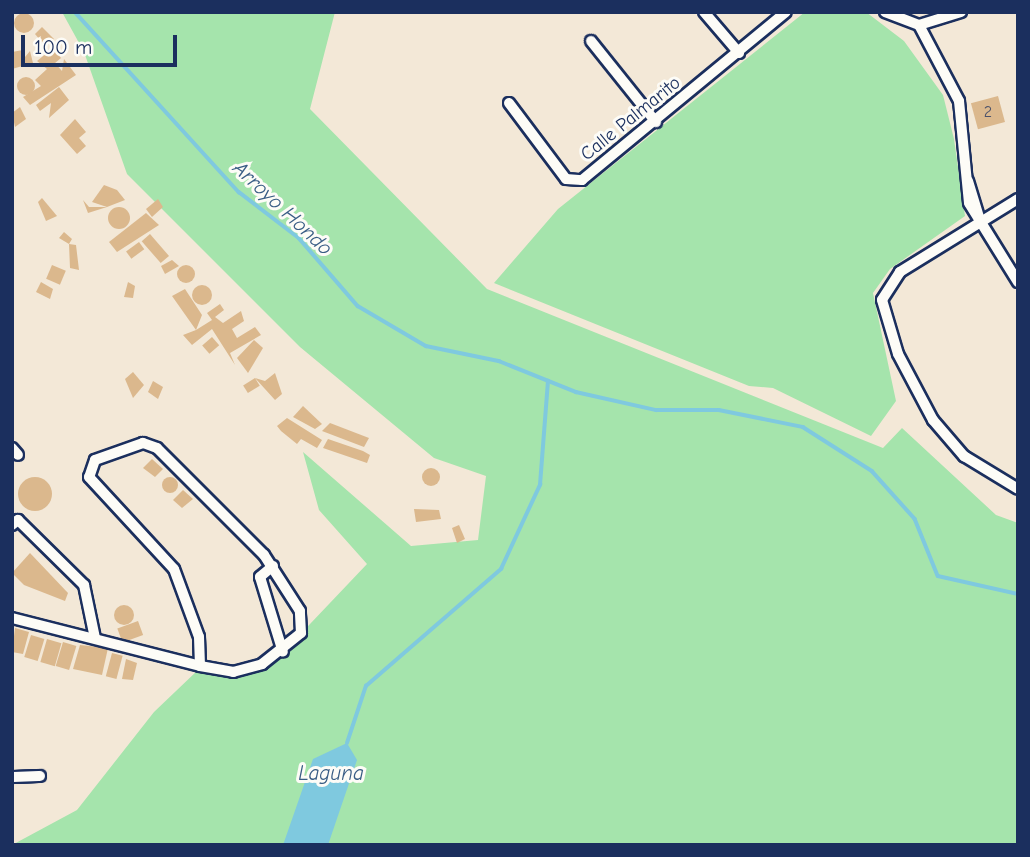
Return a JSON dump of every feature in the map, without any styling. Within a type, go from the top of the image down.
[{"type":"street","points":[[704,12],[739,53]]},
{"type":"street","name":"Calle Palmarito","points":[[509,103],[573,182],[656,122],[786,12]]},
{"type":"street","points":[[884,12],[919,25],[961,12]]},
{"type":"street","points":[[919,25],[959,101],[968,197],[979,220],[1018,282]]},
{"type":"street","points":[[591,41],[656,122]]},
{"type":"street","points":[[1018,199],[979,220],[900,272],[882,300],[898,354],[933,421],[964,456],[1018,489]]},
{"type":"street","points":[[12,618],[200,666],[233,672],[283,652],[301,633],[300,611],[273,566],[157,448],[127,443],[88,469],[96,486],[174,569],[199,636],[200,666]]},
{"type":"street","points":[[14,519],[89,592],[95,638]]},
{"type":"street","points":[[273,566],[260,578],[283,652]]},
{"type":"street","points":[[12,777],[40,776]]},
{"type":"green space","points":[[62,12],[335,12],[310,109],[487,289],[883,448],[902,428],[996,515],[1018,523],[1018,845],[12,845],[77,810],[154,712],[198,670],[272,664],[367,564],[319,510],[303,452],[411,546],[478,540],[486,476],[434,458],[300,347],[127,174],[84,52]]},
{"type":"green space","points":[[805,12],[866,12],[904,41],[943,95],[954,139],[965,216],[890,269],[873,293],[896,401],[871,436],[773,388],[749,386],[494,283],[558,209]]},
{"type":"water","name":"Laguna","points":[[347,743],[357,760],[328,845],[283,845],[313,759]]},
{"type":"building","points":[[24,13],[31,16],[34,23],[31,30],[24,33],[17,30],[14,23],[17,16]]},
{"type":"building","points":[[42,27],[54,39],[45,46],[35,34]]},
{"type":"building","points":[[53,48],[61,58],[55,63],[62,71],[64,59],[76,75],[30,105],[23,97],[41,86],[35,80],[47,69],[37,61]]},
{"type":"building","points":[[23,50],[25,57],[30,51],[33,63],[12,69],[12,52]]},
{"type":"building","points":[[22,77],[30,77],[35,86],[33,93],[22,95],[17,90],[17,82]]},
{"type":"building","points":[[59,87],[69,100],[49,118],[51,103],[40,111],[36,105]]},
{"type":"building","points":[[998,96],[1005,122],[978,129],[971,103]]},
{"type":"building","points":[[20,107],[26,119],[15,127],[12,113]]},
{"type":"building","points":[[75,119],[86,132],[79,138],[86,146],[77,154],[60,135]]},
{"type":"building","points":[[104,185],[117,190],[125,200],[107,207],[92,202]]},
{"type":"building","points":[[42,198],[57,216],[46,221],[38,202]]},
{"type":"building","points":[[158,199],[163,207],[152,217],[146,209]]},
{"type":"building","points":[[83,200],[89,207],[107,207],[88,213]]},
{"type":"building","points":[[119,207],[127,210],[130,218],[127,226],[119,229],[111,226],[108,218],[111,210]]},
{"type":"building","points":[[146,213],[159,225],[117,252],[109,242]]},
{"type":"building","points":[[64,232],[72,239],[69,244],[59,238]]},
{"type":"building","points":[[150,234],[169,256],[161,263],[142,241]]},
{"type":"building","points":[[139,242],[144,249],[131,259],[126,251]]},
{"type":"building","points":[[69,244],[76,245],[79,270],[70,268]]},
{"type":"building","points":[[172,260],[179,266],[165,274],[161,266]]},
{"type":"building","points":[[52,265],[66,271],[60,285],[46,279]]},
{"type":"building","points":[[186,265],[194,270],[195,274],[190,282],[186,283],[178,278],[177,274],[182,266]]},
{"type":"building","points":[[41,282],[53,289],[50,299],[36,292]]},
{"type":"building","points":[[128,282],[135,286],[133,298],[124,297]]},
{"type":"building","points":[[202,285],[209,288],[212,295],[209,302],[202,305],[195,302],[192,295],[195,288]]},
{"type":"building","points":[[185,289],[202,315],[196,330],[172,296]]},
{"type":"building","points":[[220,304],[224,310],[215,317],[223,323],[241,311],[244,321],[232,329],[237,338],[255,327],[261,335],[230,353],[235,365],[212,329],[192,345],[183,335],[212,320],[207,313]]},
{"type":"building","points":[[212,337],[219,345],[209,354],[202,346]]},
{"type":"building","points":[[254,340],[263,348],[248,373],[237,358]]},
{"type":"building","points":[[133,372],[144,385],[133,398],[125,379]]},
{"type":"building","points":[[275,373],[282,394],[275,400],[255,378],[265,381]]},
{"type":"building","points":[[255,378],[260,386],[248,393],[243,385]]},
{"type":"building","points":[[153,381],[163,387],[158,399],[148,392]]},
{"type":"building","points":[[303,406],[322,424],[315,429],[293,417]]},
{"type":"building","points":[[287,418],[322,440],[317,448],[301,439],[297,444],[281,431],[277,426]]},
{"type":"building","points":[[330,423],[369,438],[364,447],[322,431]]},
{"type":"building","points":[[328,439],[370,455],[367,463],[323,448]]},
{"type":"building","points":[[152,459],[163,469],[155,477],[143,468]]},
{"type":"building","points":[[431,468],[437,471],[440,477],[437,483],[431,486],[425,483],[422,477],[425,471]]},
{"type":"building","points":[[35,477],[47,482],[52,494],[47,506],[35,511],[23,506],[18,494],[23,482]]},
{"type":"building","points":[[170,477],[178,485],[170,493],[162,485]]},
{"type":"building","points":[[183,490],[193,499],[182,508],[173,500]]},
{"type":"building","points":[[414,509],[439,510],[441,519],[416,522]]},
{"type":"building","points":[[459,525],[465,539],[457,543],[452,528]]},
{"type":"building","points":[[30,553],[68,593],[65,601],[24,585],[12,573]]},
{"type":"building","points":[[124,605],[131,608],[134,615],[131,622],[124,625],[117,622],[114,615],[117,608]]},
{"type":"building","points":[[138,621],[143,635],[122,643],[117,629]]},
{"type":"building","points":[[15,628],[29,632],[23,654],[12,652]]},
{"type":"building","points":[[31,635],[44,639],[38,661],[24,657]]},
{"type":"building","points":[[47,639],[61,643],[55,666],[40,662]]},
{"type":"building","points":[[63,642],[76,646],[69,670],[56,666]]},
{"type":"building","points":[[80,645],[108,648],[102,675],[73,669]]},
{"type":"building","points":[[112,653],[123,656],[116,679],[106,676]]},
{"type":"building","points":[[126,659],[137,663],[133,680],[122,679]]},
{"type":"waterway","name":"Arroyo Hondo","points":[[75,12],[239,192],[299,238],[358,306],[426,346],[499,361],[576,392],[656,410],[719,410],[803,427],[872,471],[915,519],[938,576],[1018,594]]},
{"type":"waterway","name":"Arroyo Hondo","points":[[347,743],[366,686],[501,569],[540,485],[548,381]]}]
